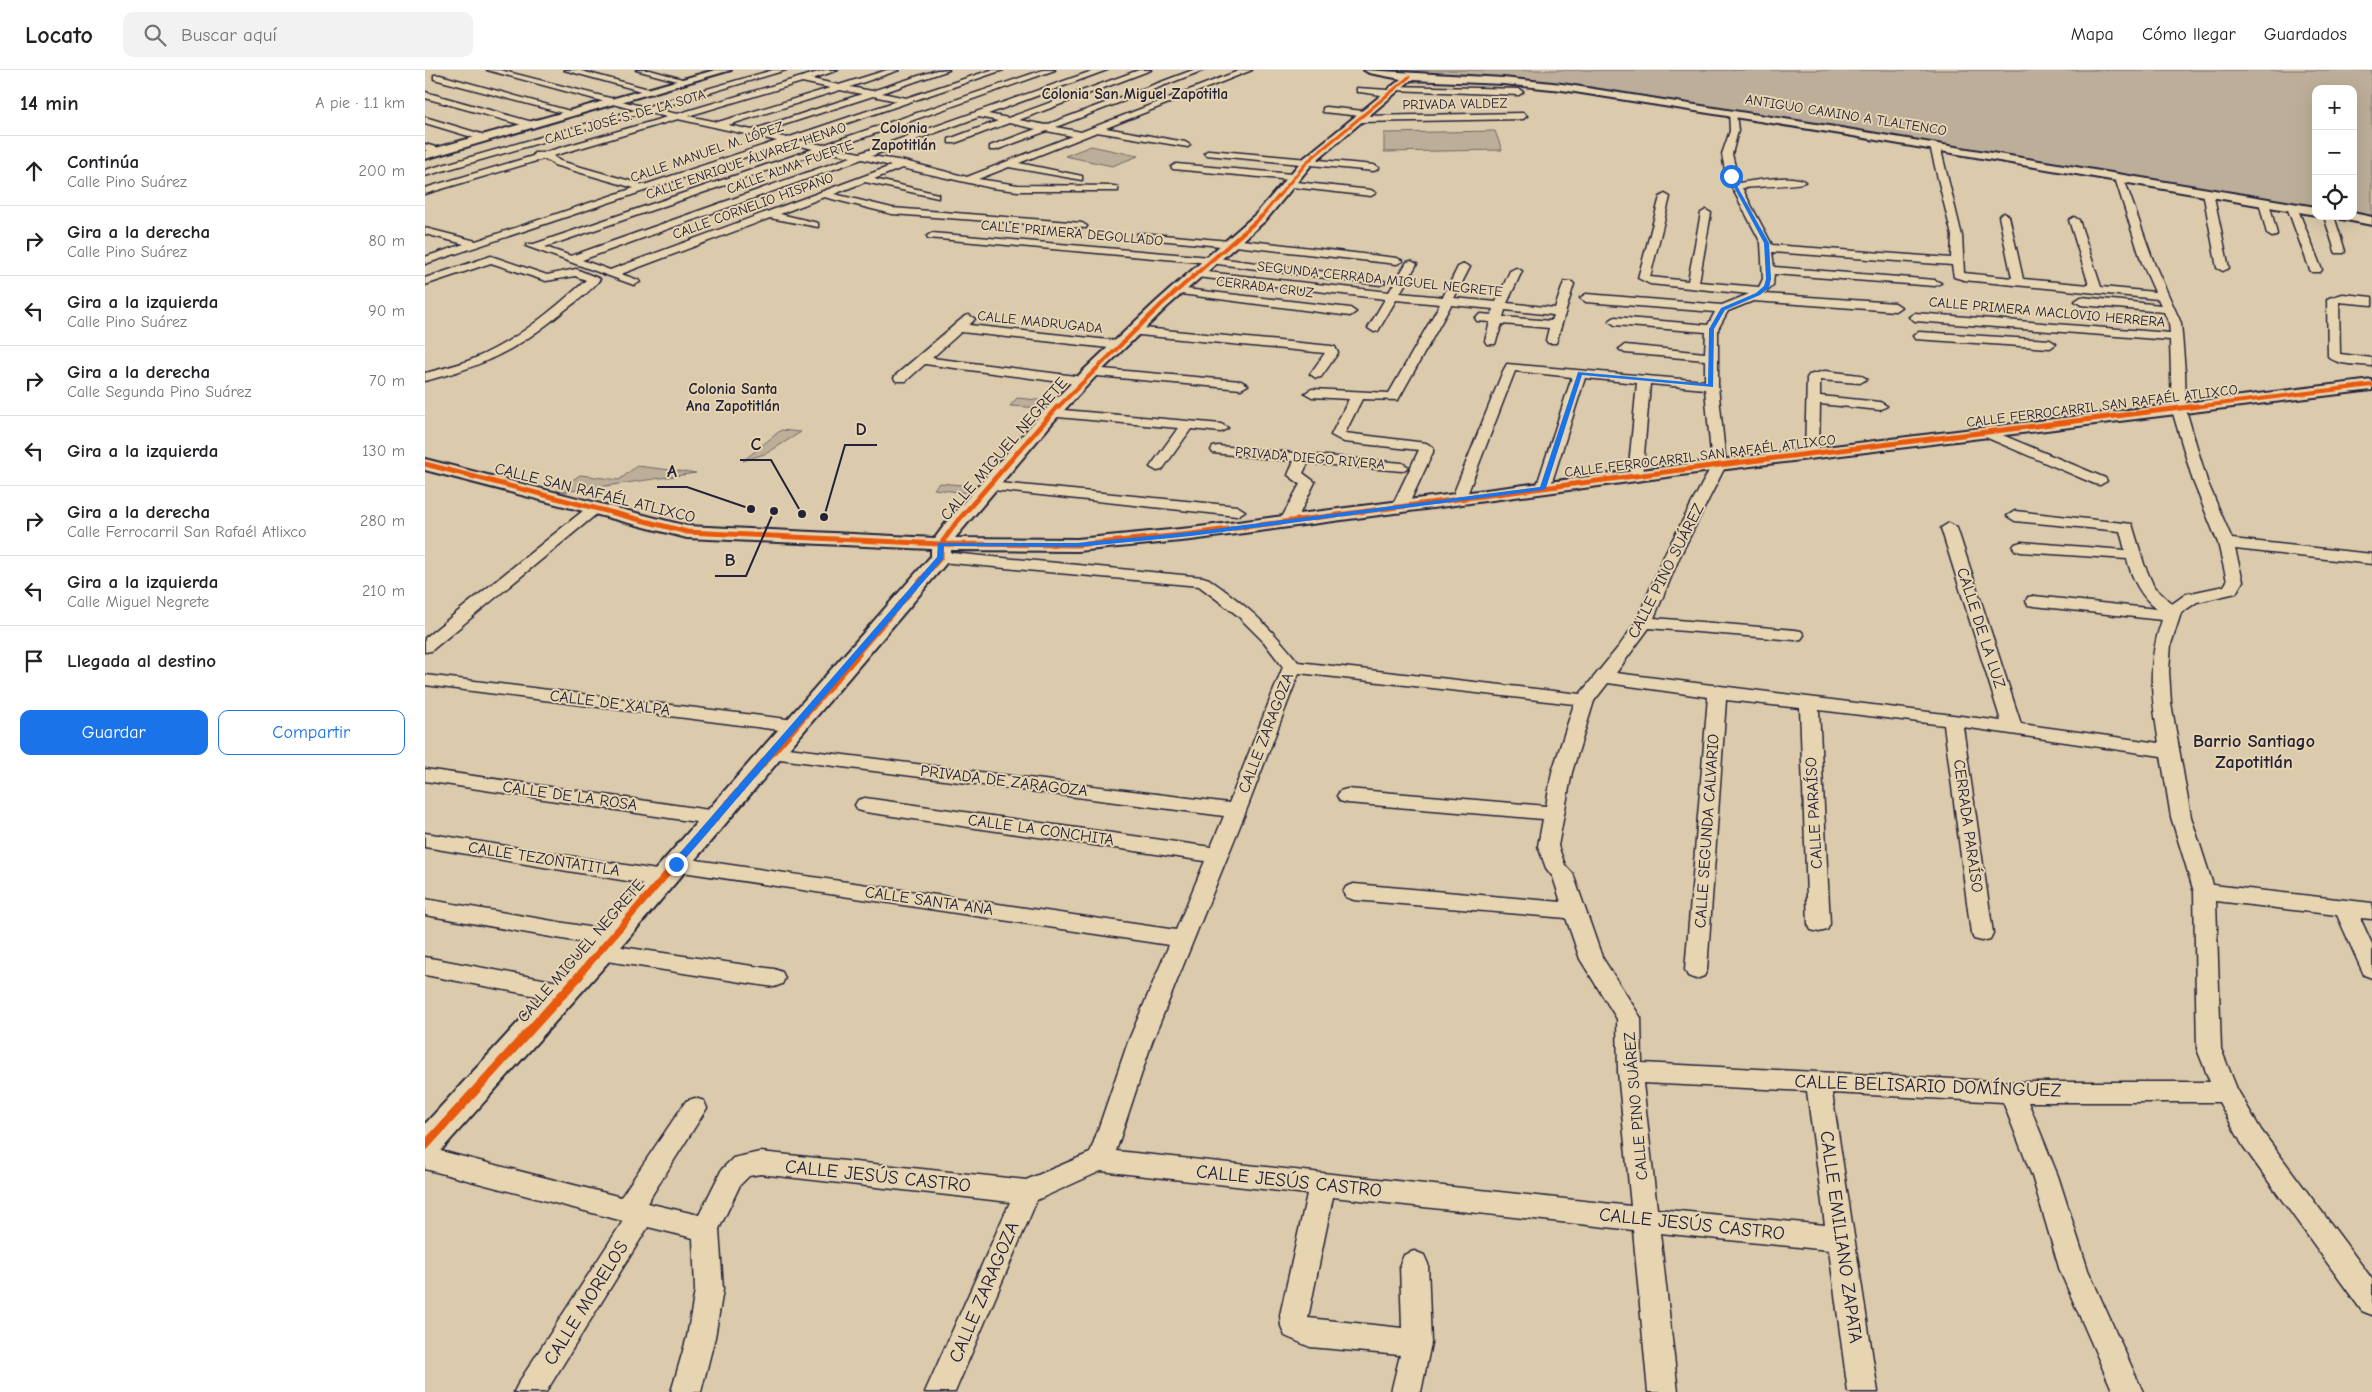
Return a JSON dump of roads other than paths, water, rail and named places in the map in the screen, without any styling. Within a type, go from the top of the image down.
[{"type":"street","points":[[491,70],[615,102],[904,164],[992,185],[1018,188],[1113,189]]},
{"type":"street","points":[[568,70],[652,91]]},
{"type":"street","points":[[640,70],[685,81]]},
{"type":"street","points":[[754,70],[1082,135]]},
{"type":"street","points":[[425,173],[782,70]]},
{"type":"street","name":"CALLE JOSÉ S. DE LA SOTA","points":[[425,191],[834,70]]},
{"type":"street","points":[[720,124],[895,70]]},
{"type":"street","points":[[754,132],[945,70]]},
{"type":"street","name":"CALLE MANUEL M. LÓPEZ","points":[[425,261],[999,70]]},
{"type":"street","points":[[1026,70],[1047,71],[1077,79],[1181,98]]},
{"type":"street","name":"CALLE ALMA FUERTE","points":[[571,260],[1103,70]]},
{"type":"street","points":[[952,141],[1147,70]]},
{"type":"street","points":[[993,148],[1200,70]]},
{"type":"street","points":[[969,179],[1181,98],[1248,70]]},
{"type":"street","name":"ANTIGUO CAMINO A TLALTENCO","points":[[1369,70],[1409,77],[1531,83],[1935,146],[2312,210]]},
{"type":"street","points":[[425,155],[720,71]]},
{"type":"street","name":"CALLE ENRIQUE ÁLVAREZ HENAO","points":[[535,247],[1047,71]]},
{"type":"street","points":[[427,80],[460,72]]},
{"type":"street","points":[[437,77],[573,113]]},
{"type":"street","name":"CALLE MIGUEL NEGRETE","points":[[425,1146],[605,946],[795,726],[941,551],[989,486],[1052,413],[1126,338],[1210,260],[1261,217],[1308,161],[1361,116],[1391,94],[1409,77]]},
{"type":"street","points":[[1360,90],[1391,94],[1519,92]]},
{"type":"street","points":[[425,95],[533,125]]},
{"type":"street","name":"PRIVADA VALDEZ","points":[[1326,110],[1361,116],[1523,116]]},
{"type":"street","points":[[1586,298],[1723,309],[1756,294],[1767,286],[1769,270],[1766,243],[1731,176],[1727,154],[1734,131],[1732,113]]},
{"type":"street","points":[[425,120],[509,148],[553,159],[557,163],[814,225]]},
{"type":"street","points":[[1099,130],[1185,145]]},
{"type":"street","points":[[1935,146],[1957,236],[1958,275],[2095,288],[2167,303]]},
{"type":"street","points":[[425,147],[439,152]]},
{"type":"street","points":[[1209,153],[1374,168]]},
{"type":"street","name":"CALLE CORNELIO HISPANO","points":[[611,273],[904,164]]},
{"type":"street","points":[[1011,164],[1079,178]]},
{"type":"street","points":[[1176,167],[1292,178],[1371,193]]},
{"type":"street","points":[[1292,178],[1327,174]]},
{"type":"street","points":[[2120,178],[2148,263],[2175,323],[2179,410],[2200,481],[2226,543],[2235,580],[2229,590],[2192,598],[2173,614],[2161,644],[2162,703],[2181,817],[2205,892],[2209,1049],[2227,1092],[2252,1138],[2372,1302]]},
{"type":"street","points":[[864,180],[934,196]]},
{"type":"street","points":[[1735,186],[1777,181],[1801,182]]},
{"type":"street","points":[[2208,192],[2223,268]]},
{"type":"street","points":[[823,194],[892,212],[1082,226]]},
{"type":"street","points":[[1665,197],[1644,278],[1650,281],[1895,308]]},
{"type":"street","points":[[2264,202],[2272,234]]},
{"type":"street","points":[[2291,206],[2316,270]]},
{"type":"street","points":[[1693,285],[1706,213]]},
{"type":"street","points":[[2004,216],[2018,281]]},
{"type":"street","points":[[2357,218],[2372,221]]},
{"type":"street","points":[[2074,220],[2095,288]]},
{"type":"street","points":[[2330,220],[2340,251]]},
{"type":"street","points":[[425,231],[476,244]]},
{"type":"street","points":[[502,236],[635,282]]},
{"type":"street","name":"CALLE PRIMERA DEGOLLADO","points":[[932,236],[1210,260]]},
{"type":"street","points":[[1141,236],[1232,243],[1397,261]]},
{"type":"street","points":[[1767,248],[1957,262]]},
{"type":"street","points":[[425,376],[471,364],[491,356],[550,317],[594,280],[576,272],[546,278],[491,259],[427,288]]},
{"type":"street","points":[[1210,260],[1380,282]]},
{"type":"street","points":[[1374,328],[1390,309],[1392,296],[1411,264]]},
{"type":"street","points":[[1312,393],[1393,397],[1441,314],[1465,267]]},
{"type":"street","points":[[1769,270],[1829,280],[1935,283]]},
{"type":"street","points":[[1491,341],[1500,307],[1516,271]]},
{"type":"street","name":"SEGUNDA CERRADA MIGUEL NEGRETE","points":[[1197,274],[1392,296],[1560,312]]},
{"type":"street","points":[[1552,340],[1568,284]]},
{"type":"street","name":"CERRADA CRUZ","points":[[1177,291],[1350,312]]},
{"type":"street","points":[[2372,301],[2343,298],[2333,300],[2333,354],[2336,357],[2372,362]]},
{"type":"street","points":[[2081,301],[2167,303]]},
{"type":"street","points":[[1719,465],[1711,386],[1712,329],[1723,309]]},
{"type":"street","name":"CALLE PRIMERA MACLOVIO HERRERA","points":[[1915,316],[2177,337]]},
{"type":"street","points":[[1469,317],[1555,325]]},
{"type":"street","points":[[901,378],[970,318]]},
{"type":"street","points":[[1615,321],[1712,329]]},
{"type":"street","points":[[1978,322],[1985,341]]},
{"type":"street","name":"CALLE MADRUGADA","points":[[959,328],[1331,350],[1332,353],[1316,374]]},
{"type":"street","points":[[1919,336],[2050,344]]},
{"type":"street","points":[[1625,349],[1712,357]]},
{"type":"street","points":[[922,360],[1087,376],[1241,385]]},
{"type":"street","points":[[1458,500],[1512,367],[1711,386]]},
{"type":"street","points":[[1543,488],[1580,373]]},
{"type":"street","points":[[1812,454],[1814,378],[1818,376],[1860,379]]},
{"type":"street","points":[[1638,476],[1636,466],[1644,379]]},
{"type":"street","name":"CALLE FERROCARRIL SAN RAFAÉL ATLIXCO","points":[[941,551],[1077,545],[1191,534],[1719,465],[2372,385]]},
{"type":"street","points":[[1357,396],[1338,435],[1344,438],[1426,448],[1426,452],[1399,508]]},
{"type":"street","points":[[1813,399],[1879,406]]},
{"type":"street","points":[[1052,413],[1221,428]]},
{"type":"street","points":[[1157,467],[1187,425]]},
{"type":"street","points":[[1988,433],[2100,481]]},
{"type":"street","name":"PRIVADA DIEGO RIVERA","points":[[1218,450],[1402,467]]},
{"type":"street","points":[[1288,521],[1308,482],[1295,475],[1302,459]]},
{"type":"street","name":"CALLE SAN RAFAÉL ATLIXCO","points":[[425,464],[594,509],[701,533],[941,551]]},
{"type":"street","name":"CALLE PINO SUÁREZ","points":[[1663,1392],[1647,1220],[1630,1072],[1629,1018],[1591,959],[1562,874],[1555,868],[1548,846],[1562,772],[1585,700],[1644,622],[1672,556],[1719,465]]},
{"type":"street","points":[[989,486],[1237,511]]},
{"type":"street","points":[[425,647],[594,509]]},
{"type":"street","points":[[2015,516],[2127,527],[2149,592],[2157,603],[2173,614]]},
{"type":"street","name":"CALLE DE LA LUZ","points":[[1949,528],[2013,728]]},
{"type":"street","points":[[2226,543],[2372,559]]},
{"type":"street","points":[[2021,547],[2135,555]]},
{"type":"street","name":"CALLE ZARAGOZA","points":[[941,551],[1203,582],[1243,610],[1270,638],[1292,667],[1236,811],[1140,1042],[1100,1160]]},
{"type":"street","points":[[2035,601],[2173,614]]},
{"type":"street","points":[[1644,622],[1795,636]]},
{"type":"street","points":[[1292,667],[1585,700]]},
{"type":"street","points":[[1604,677],[1717,693],[1809,702],[1953,720],[2171,751]]},
{"type":"street","name":"CALLE DE XALPA","points":[[425,680],[795,726]]},
{"type":"street","name":"CALLE SEGUNDA CALVARIO","points":[[1697,970],[1717,693]]},
{"type":"street","name":"CALLE PARAÍSO","points":[[1809,702],[1819,924]]},
{"type":"street","name":"CERRADA PARAÍSO","points":[[1953,720],[1982,933]]},
{"type":"street","name":"PRIVADA DE ZARAGOZA","points":[[772,752],[1236,811]]},
{"type":"street","name":"CALLE DE LA ROSA","points":[[425,775],[716,818]]},
{"type":"street","points":[[1347,796],[1554,813]]},
{"type":"street","name":"CALLE LA CONCHITA","points":[[865,805],[1217,854]]},
{"type":"street","name":"CALLE TEZONTATITLA","points":[[425,840],[669,871]]},
{"type":"street","name":"CALLE SANTA ANA","points":[[669,871],[1182,939]]},
{"type":"street","points":[[1354,892],[1574,911]]},
{"type":"street","points":[[2205,892],[2372,911]]},
{"type":"street","points":[[425,907],[605,946],[774,978]]},
{"type":"street","points":[[2345,908],[2372,969]]},
{"type":"street","points":[[425,966],[564,992]]},
{"type":"street","name":"CALLE BELISARIO DOMÍNGUEZ","points":[[1630,1072],[2011,1092],[2227,1092]]},
{"type":"street","name":"CALLE EMILIANO ZAPATA","points":[[1818,1082],[1863,1392]]},
{"type":"street","points":[[2011,1092],[2045,1176],[2074,1271],[2128,1392]]},
{"type":"street","name":"CALLE MORELOS","points":[[529,1392],[695,1108]]},
{"type":"street","points":[[425,1158],[635,1212],[706,1228]]},
{"type":"street","name":"CALLE JESÚS CASTRO","points":[[742,1166],[759,1163],[1027,1192],[1100,1160],[1647,1220],[1842,1239]]},
{"type":"street","points":[[686,1392],[701,1337],[709,1290],[706,1228],[731,1177],[742,1166]]},
{"type":"street","points":[[1322,1184],[1294,1315],[1295,1326],[1310,1333],[1417,1343]]},
{"type":"street","name":"CALLE ZARAGOZA","points":[[941,1392],[1027,1192]]},
{"type":"street","points":[[1406,1392],[1417,1343],[1414,1264]]},
{"type":"place","name":"A","points":[[751,509]]},
{"type":"place","name":"B","points":[[774,511]]},
{"type":"place","name":"C","points":[[802,514]]},
{"type":"place","name":"D","points":[[824,517]]},
{"type":"district","name":"Colonia San Miguel Zapotitla","points":[[1135,94]]},
{"type":"district","name":"Colonia Zapotitlán","points":[[904,136]]},
{"type":"district","name":"Colonia Santa Ana Zapotitlán","points":[[733,398]]},
{"type":"district","name":"Barrio Santiago Zapotitlán","points":[[2254,751]]}]
